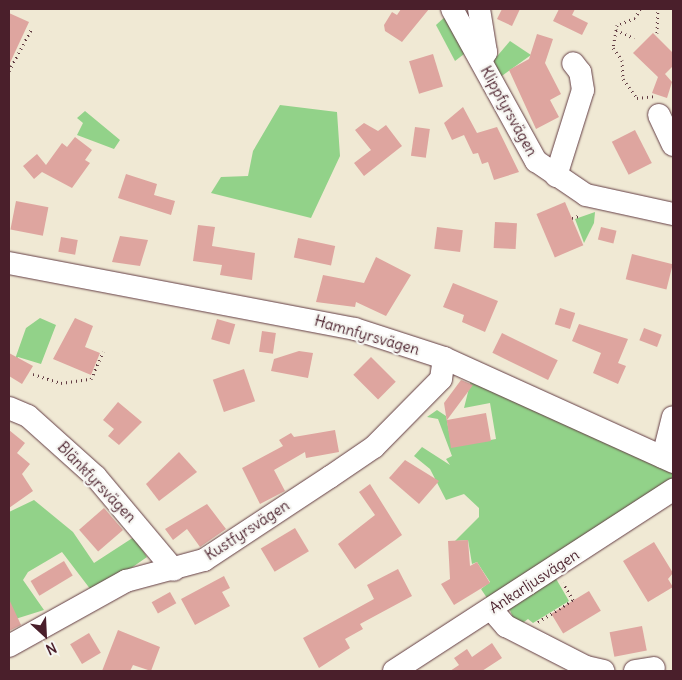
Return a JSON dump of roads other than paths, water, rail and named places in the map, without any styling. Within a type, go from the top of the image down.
[{"type":"street","name":"Klippfyrsvägen","points":[[452,9],[532,155],[556,176],[602,200],[673,214]]},
{"type":"street","points":[[479,9],[486,52],[481,60]]},
{"type":"street","points":[[556,176],[560,153],[575,122],[583,90],[580,72],[573,63]]},
{"type":"street","points":[[658,107],[673,144]]},
{"type":"street","name":"Hamnfyrsvägen","points":[[10,262],[322,321],[444,358],[668,459]]},
{"type":"street","name":"Kustfyrsvägen","points":[[9,646],[126,581],[174,570],[204,560],[374,447],[441,379],[444,358]]},
{"type":"street","name":"Blänkfyrsvägen","points":[[9,408],[28,416],[96,477],[174,570]]},
{"type":"street","points":[[668,459],[673,417]]},
{"type":"street","name":"Ankarljusvägen","points":[[394,671],[673,490]]},
{"type":"street","points":[[491,609],[506,626],[586,667],[604,671]]}]
